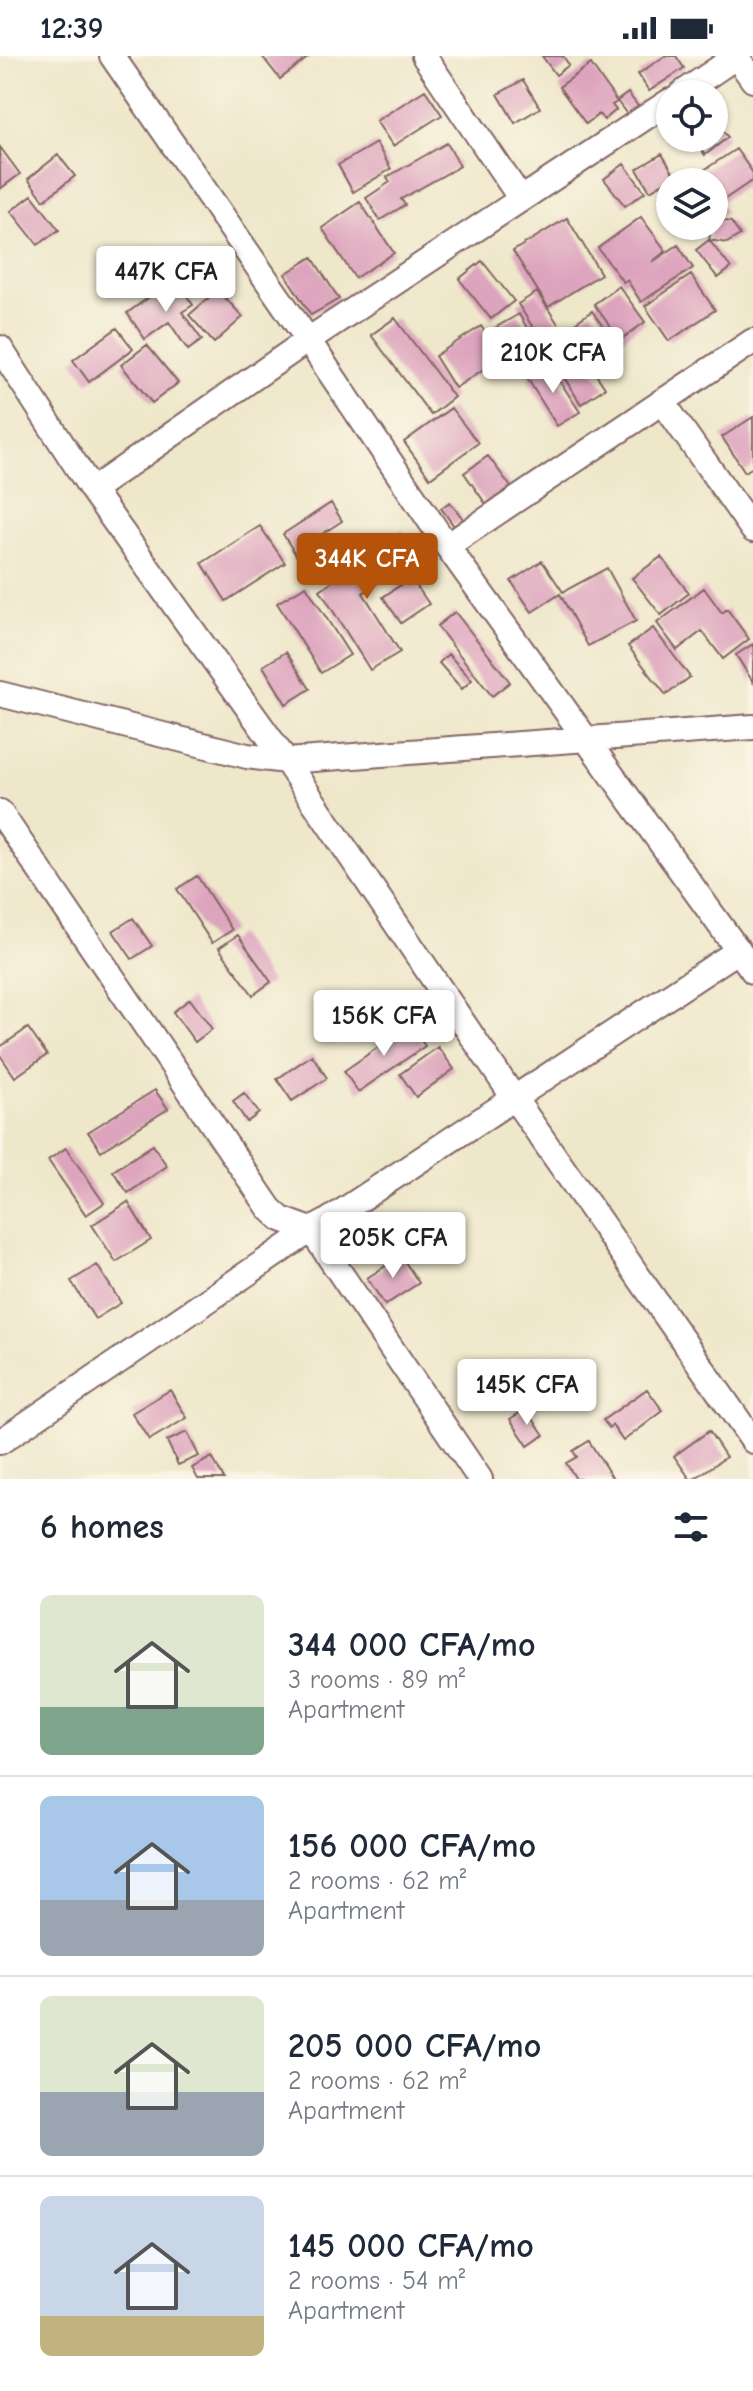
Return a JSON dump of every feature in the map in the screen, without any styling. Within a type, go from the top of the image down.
[{"type":"street","points":[[112,56],[447,546],[753,971]]},
{"type":"street","points":[[424,56],[521,199]]},
{"type":"street","points":[[701,80],[736,56],[753,80]]},
{"type":"street","points":[[92,490],[308,340],[656,110]]},
{"type":"street","points":[[447,546],[753,341]]},
{"type":"street","points":[[0,348],[92,490],[286,761],[514,1098],[753,1441]]},
{"type":"street","points":[[662,401],[753,530]]},
{"type":"street","points":[[0,694],[247,756],[286,761],[753,727]]},
{"type":"street","points":[[0,812],[270,1209],[281,1219],[311,1230],[480,1479]]},
{"type":"street","points":[[0,1442],[311,1230],[739,950]]},
{"type":"building","points":[[262,56],[310,56],[280,79]]},
{"type":"building","points":[[542,56],[563,56],[569,65],[556,75]]},
{"type":"building","points":[[665,56],[676,56],[684,68],[666,80],[656,80],[656,86],[649,91],[638,74]]},
{"type":"building","points":[[591,64],[617,102],[612,105],[616,110],[604,120],[599,114],[586,124],[559,87]]},
{"type":"building","points":[[523,80],[540,108],[515,123],[498,94]]},
{"type":"building","points":[[425,90],[442,115],[393,146],[376,121]]},
{"type":"building","points":[[628,93],[641,110],[630,118],[617,101]]},
{"type":"building","points":[[376,143],[391,169],[353,192],[338,165]]},
{"type":"building","points":[[447,143],[460,166],[401,199],[405,205],[380,220],[366,198],[390,182],[387,177]]},
{"type":"building","points":[[0,147],[20,174],[0,189]]},
{"type":"building","points":[[736,149],[753,173],[753,180],[728,197],[728,168],[707,168]]},
{"type":"building","points":[[662,154],[670,168],[656,168],[656,187],[650,191],[637,169]]},
{"type":"building","points":[[58,155],[75,176],[44,200],[28,179]]},
{"type":"building","points":[[624,164],[645,192],[625,206],[604,179]]},
{"type":"building","points":[[32,195],[59,230],[38,245],[11,211]]},
{"type":"building","points":[[360,202],[394,253],[355,278],[322,228]]},
{"type":"building","points":[[641,217],[666,251],[652,262],[678,245],[693,268],[641,302],[627,280],[623,282],[598,248]]},
{"type":"building","points":[[567,218],[601,274],[548,307],[513,251]]},
{"type":"building","points":[[728,221],[740,235],[727,243],[709,240],[728,240]]},
{"type":"building","points":[[709,240],[731,268],[718,278],[696,250]]},
{"type":"building","points":[[312,257],[339,299],[311,315],[285,274]]},
{"type":"building","points":[[482,261],[514,301],[491,319],[459,279]]},
{"type":"building","points":[[691,275],[715,310],[669,341],[645,306]]},
{"type":"building","points":[[175,279],[193,305],[182,312],[202,340],[188,350],[169,322],[145,339],[127,313]]},
{"type":"building","points":[[619,286],[645,322],[620,340],[594,304]]},
{"type":"building","points":[[218,290],[243,317],[214,343],[189,315]]},
{"type":"building","points":[[537,292],[560,327],[541,340],[518,304]]},
{"type":"building","points":[[592,311],[616,345],[595,359],[572,325]]},
{"type":"building","points":[[519,314],[537,346],[512,361],[493,329]]},
{"type":"building","points":[[395,318],[454,397],[431,415],[371,335]]},
{"type":"building","points":[[481,326],[502,357],[455,388],[435,356]]},
{"type":"building","points":[[117,328],[133,349],[89,382],[73,360]]},
{"type":"building","points":[[575,342],[605,388],[581,404],[551,357]]},
{"type":"building","points":[[147,345],[178,383],[152,403],[121,365]]},
{"type":"building","points":[[549,365],[580,412],[557,426],[527,378]]},
{"type":"building","points":[[451,408],[478,443],[430,478],[404,442]]},
{"type":"building","points":[[753,417],[753,467],[745,472],[722,437]]},
{"type":"building","points":[[488,456],[511,487],[486,504],[464,473]]},
{"type":"building","points":[[450,502],[463,519],[454,526],[441,508]]},
{"type":"building","points":[[331,503],[342,521],[316,538],[332,565],[310,578],[283,534]]},
{"type":"building","points":[[260,526],[285,563],[226,601],[202,563]]},
{"type":"building","points":[[400,534],[416,556],[363,593],[400,652],[370,670],[320,590]]},
{"type":"building","points":[[661,557],[689,593],[661,615],[632,578]]},
{"type":"building","points":[[542,561],[563,592],[607,568],[636,621],[588,646],[560,594],[532,612],[511,581]]},
{"type":"building","points":[[411,578],[429,604],[401,623],[383,597]]},
{"type":"building","points":[[306,586],[350,655],[321,673],[277,603]]},
{"type":"building","points":[[704,588],[722,613],[727,609],[749,639],[723,659],[702,631],[677,650],[657,623]]},
{"type":"building","points":[[455,612],[510,682],[492,696],[437,626]]},
{"type":"building","points":[[653,628],[690,677],[666,695],[628,646]]},
{"type":"building","points":[[753,644],[753,682],[736,655]]},
{"type":"building","points":[[286,652],[310,689],[286,704],[263,666]]},
{"type":"building","points":[[448,654],[472,680],[462,689],[439,663]]},
{"type":"building","points":[[197,876],[232,930],[212,943],[177,889]]},
{"type":"building","points":[[133,918],[152,946],[132,959],[113,931]]},
{"type":"building","points":[[238,935],[271,982],[253,995],[219,948]]},
{"type":"building","points":[[190,999],[212,1029],[195,1042],[173,1012]]},
{"type":"building","points":[[410,1025],[425,1046],[358,1092],[344,1071]]},
{"type":"building","points":[[28,1028],[47,1055],[15,1077],[0,1055],[0,1047]]},
{"type":"building","points":[[438,1047],[454,1069],[416,1097],[400,1074]]},
{"type":"building","points":[[312,1055],[327,1078],[292,1101],[277,1079]]},
{"type":"building","points":[[155,1090],[168,1109],[101,1151],[88,1132]]},
{"type":"building","points":[[244,1093],[259,1113],[247,1122],[233,1101]]},
{"type":"building","points":[[153,1145],[167,1166],[128,1193],[113,1171]]},
{"type":"building","points":[[66,1148],[104,1203],[86,1215],[48,1160]]},
{"type":"building","points":[[128,1202],[151,1240],[116,1262],[92,1225]]},
{"type":"building","points":[[401,1256],[419,1283],[385,1305],[367,1278]]},
{"type":"building","points":[[97,1265],[121,1303],[95,1319],[71,1281]]},
{"type":"building","points":[[647,1389],[663,1411],[623,1441],[612,1425],[609,1428],[603,1420]]},
{"type":"building","points":[[170,1390],[187,1418],[149,1440],[132,1413]]},
{"type":"building","points":[[526,1409],[544,1435],[528,1446],[510,1419]]},
{"type":"building","points":[[709,1431],[726,1457],[690,1479],[674,1456]]},
{"type":"building","points":[[187,1432],[199,1456],[178,1465],[167,1441]]},
{"type":"building","points":[[589,1441],[613,1479],[576,1479],[566,1463],[577,1457],[573,1451]]},
{"type":"building","points":[[212,1457],[224,1479],[198,1479],[192,1468]]}]
